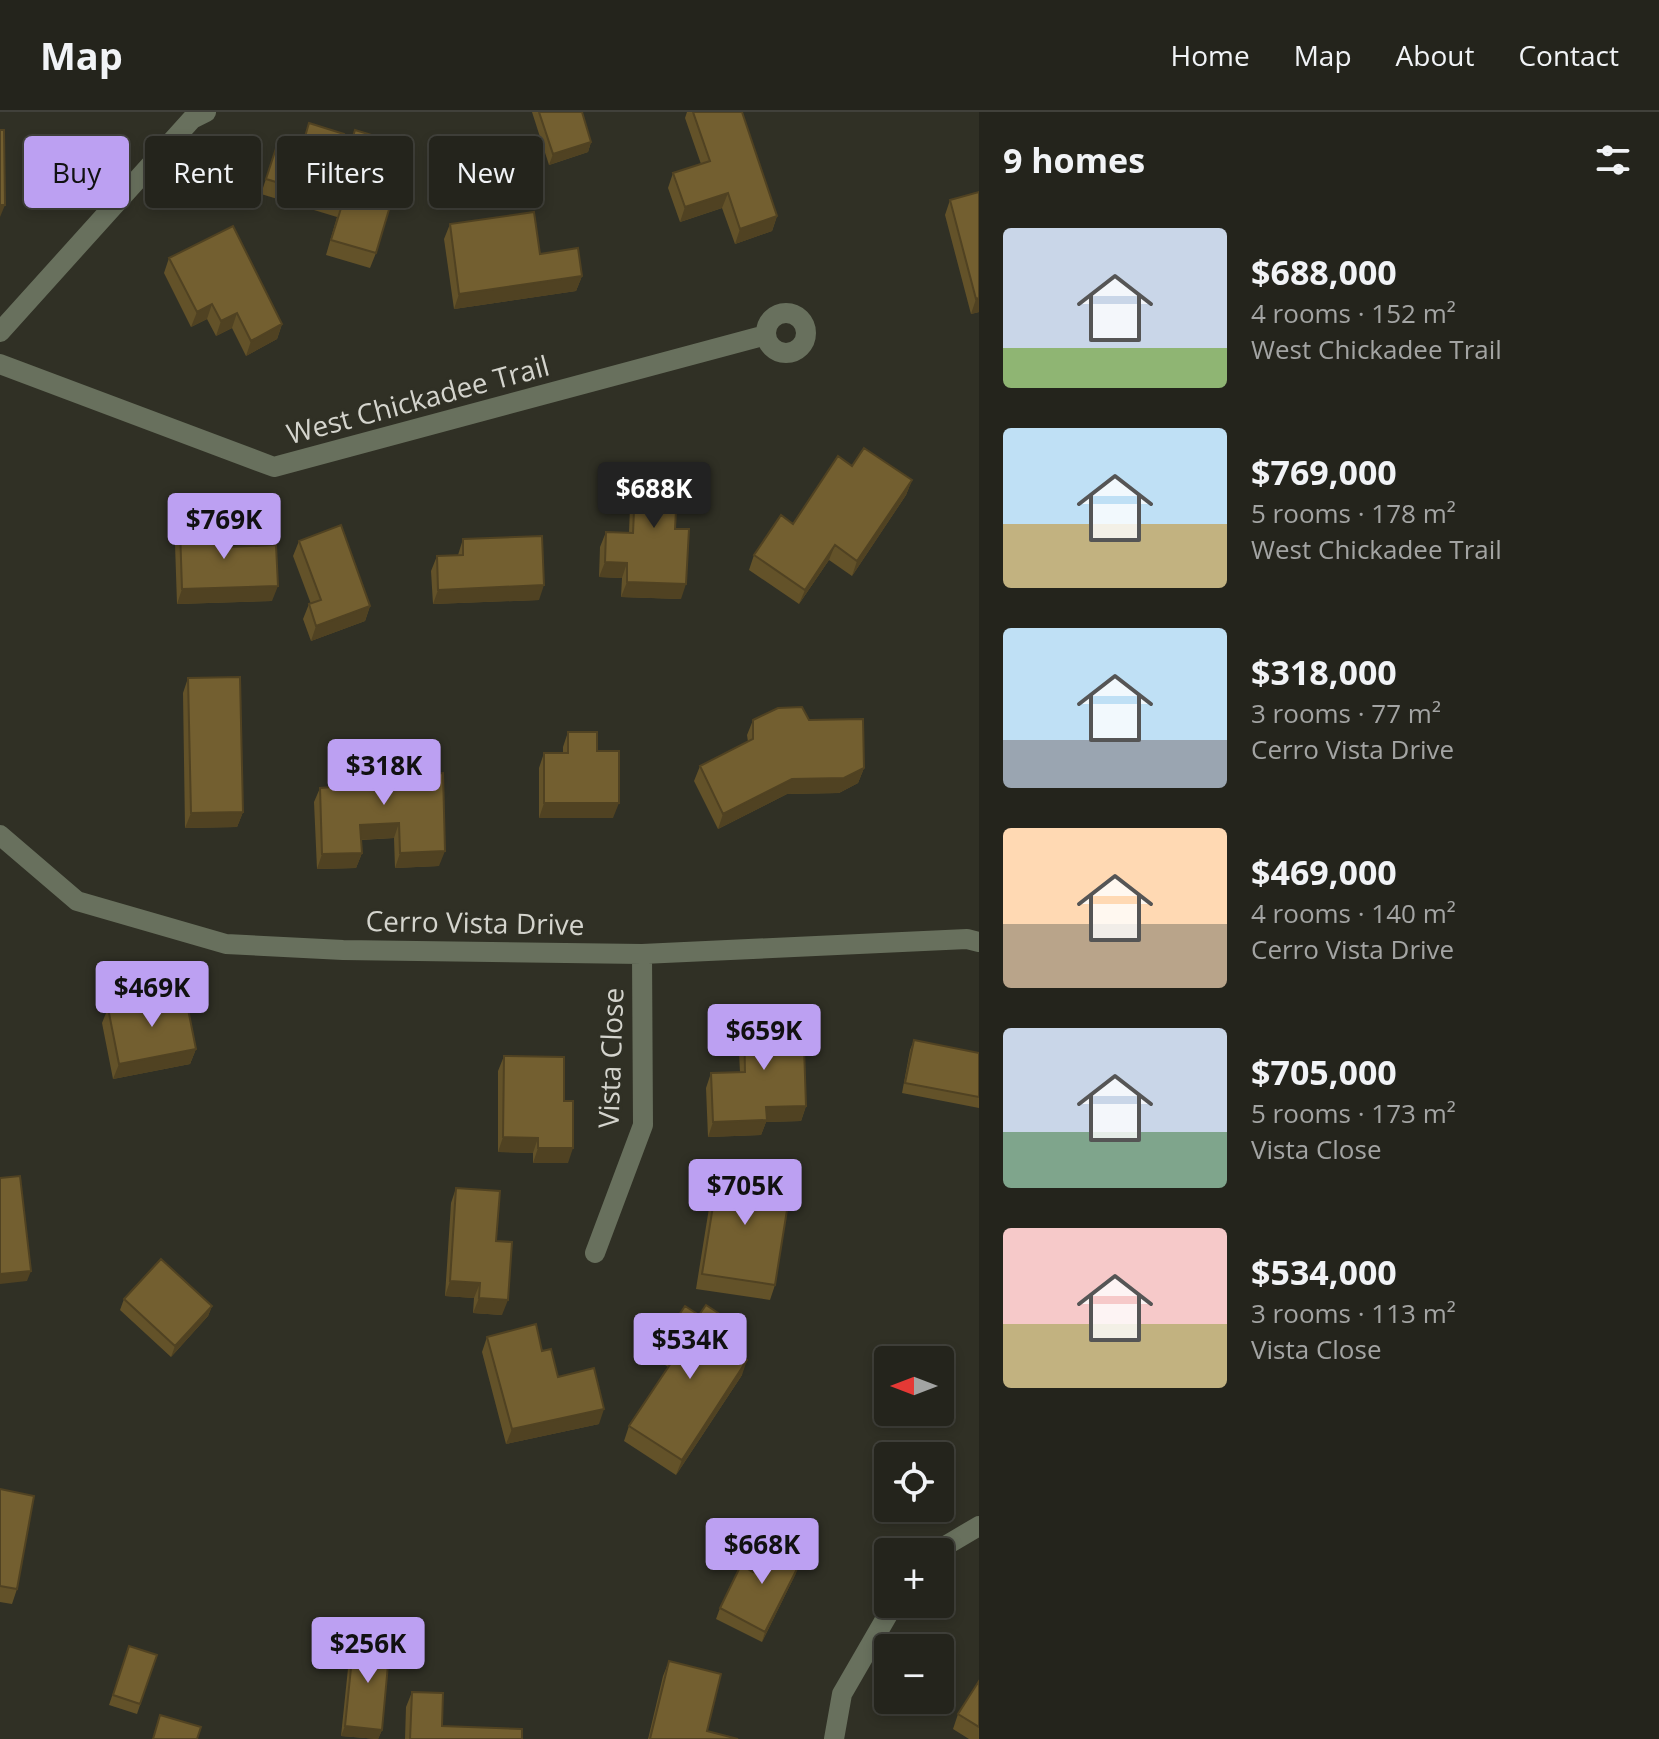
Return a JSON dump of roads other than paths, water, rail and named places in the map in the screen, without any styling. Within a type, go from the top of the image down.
[{"type":"street","points":[[0,332],[192,119],[206,112]]},
{"type":"street","name":"West Chickadee Trail","points":[[0,364],[274,467],[766,335]]},
{"type":"street","name":"Cerro Vista Drive","points":[[0,835],[77,901],[226,944],[343,950],[642,954],[967,939],[979,942]]},
{"type":"street","name":"Vista Close","points":[[595,1253],[643,1125],[642,954]]},
{"type":"street","points":[[954,1541],[979,1526]]},
{"type":"street","points":[[834,1739],[842,1694],[886,1618]]}]
